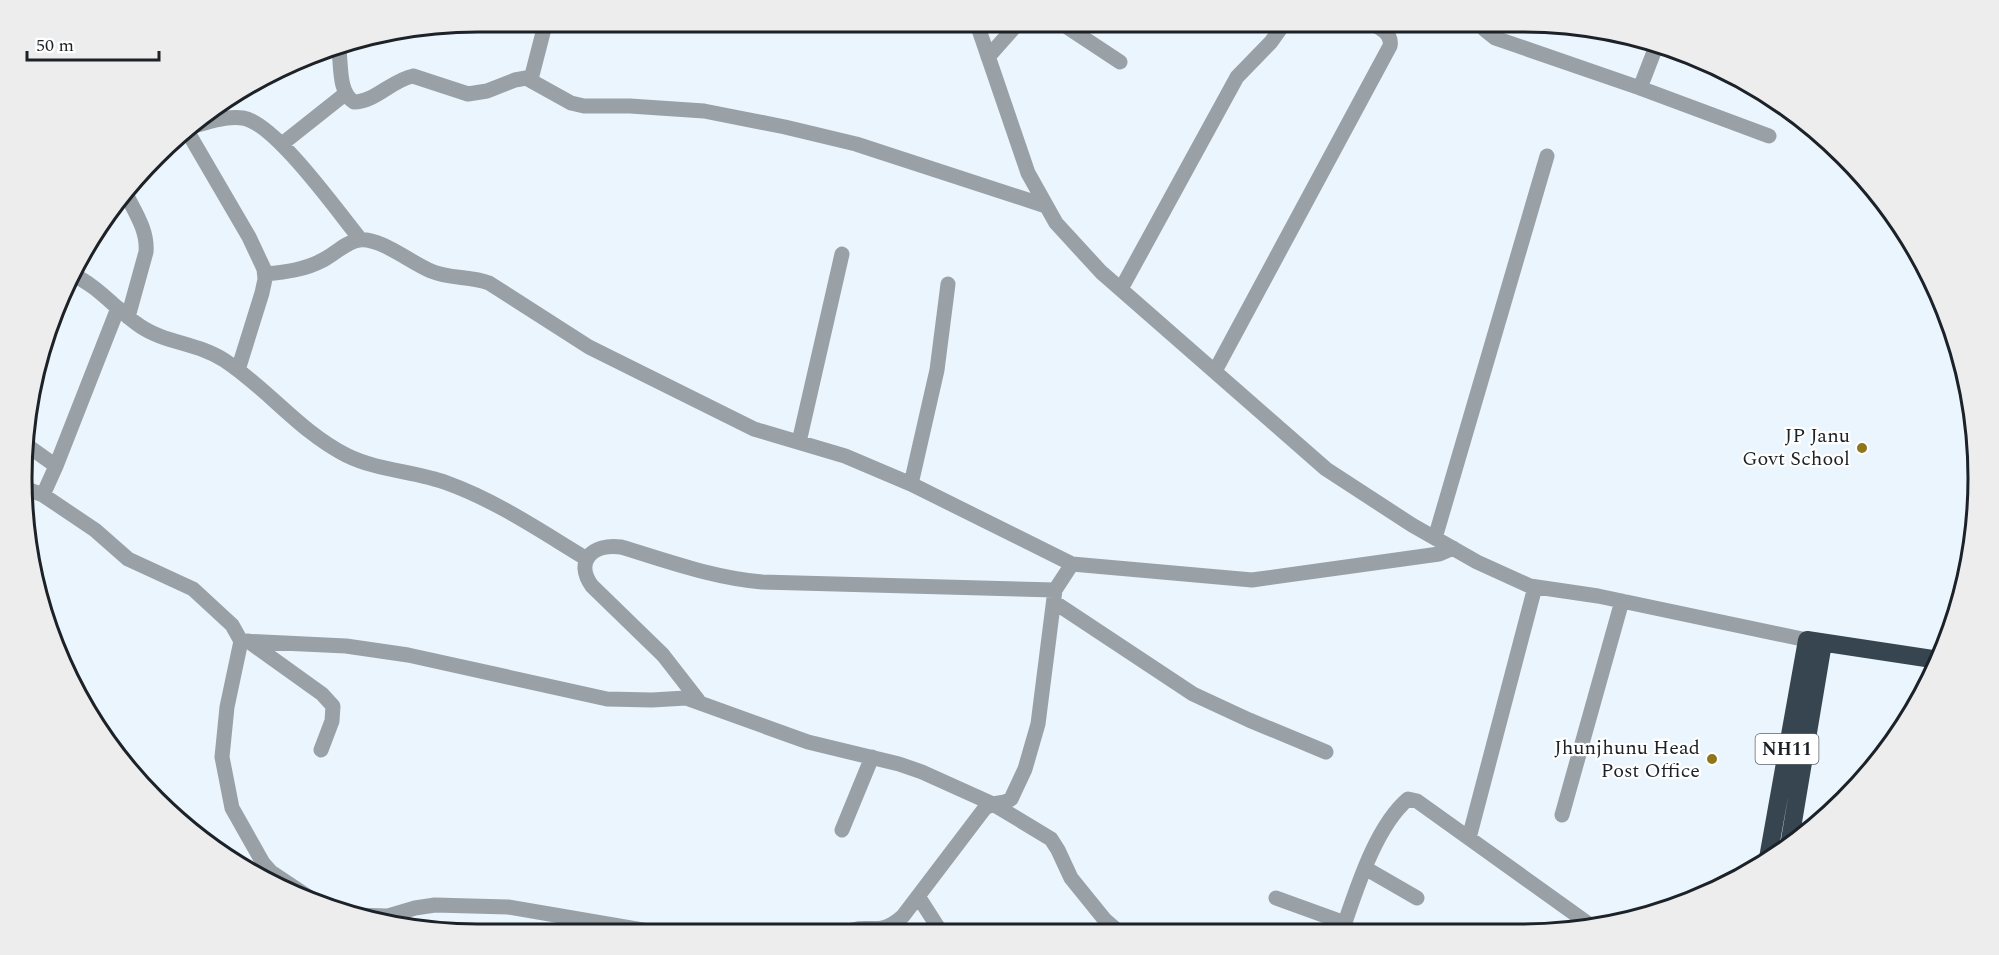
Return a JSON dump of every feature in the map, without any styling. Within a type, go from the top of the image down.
[{"type":"highway","points":[[1815,642],[1929,659]]},
{"type":"highway","name":"NH11","points":[[1791,833],[1815,642]]},
{"type":"highway","name":"NH11","points":[[1770,847],[1815,642]]},
{"type":"street","points":[[531,79],[543,32]]},
{"type":"street","points":[[980,32],[1028,173],[1056,223],[1101,272],[1326,469],[1435,538],[1477,562],[1530,586],[1622,601],[1815,642]]},
{"type":"street","points":[[988,57],[1010,32]]},
{"type":"street","points":[[1075,32],[1120,62]]},
{"type":"street","points":[[1121,289],[1237,77],[1278,32]]},
{"type":"street","points":[[1215,371],[1390,46],[1391,40],[1385,32]]},
{"type":"street","points":[[1488,32],[1495,38],[1769,136]]},
{"type":"street","points":[[1640,88],[1654,52]]},
{"type":"street","points":[[339,53],[345,94],[354,102],[360,102],[413,76],[468,94],[488,92],[520,78],[531,79],[571,103],[584,106],[654,107],[704,111],[856,144],[1046,206]]},
{"type":"street","points":[[282,144],[345,94]]},
{"type":"street","points":[[206,124],[233,118],[244,118],[256,123],[282,144],[361,240]]},
{"type":"street","points":[[191,136],[261,259],[265,274],[262,293],[238,370]]},
{"type":"street","points":[[1435,538],[1547,156]]},
{"type":"street","points":[[43,495],[123,313],[146,252],[147,242],[144,232],[129,200]]},
{"type":"street","points":[[265,274],[296,271],[311,266],[351,242],[361,240],[381,244],[432,272],[489,283],[589,347],[754,429],[845,456],[911,484],[1072,564],[1252,580],[1439,554],[1453,548]]},
{"type":"street","points":[[799,442],[842,254]]},
{"type":"street","points":[[78,278],[154,334],[203,349],[221,358],[310,430],[346,455],[370,464],[444,482],[465,490],[587,559]]},
{"type":"street","points":[[911,484],[937,370],[948,284]]},
{"type":"street","points":[[32,449],[56,466]]},
{"type":"street","points":[[32,491],[43,495],[95,530],[128,559],[193,590],[232,626],[244,641],[329,700],[334,712],[321,750]]},
{"type":"street","points":[[698,700],[663,655],[592,586],[585,576],[584,568],[587,559],[600,547],[609,545],[621,547],[700,572],[741,580],[1055,596],[1193,693],[1249,720],[1326,752]]},
{"type":"street","points":[[895,924],[985,808],[1013,797],[1033,746],[1055,596],[1072,564]]},
{"type":"street","points":[[1469,838],[1535,586]]},
{"type":"street","points":[[1562,815],[1622,601]]},
{"type":"street","points":[[244,641],[346,646],[408,655],[607,699],[686,698],[698,700],[808,742],[922,772],[993,804],[1051,839],[1059,849],[1071,878],[1110,924]]},
{"type":"street","points":[[244,641],[227,707],[222,757],[232,808],[263,863],[273,874]]},
{"type":"street","points":[[842,830],[872,757]]},
{"type":"street","points":[[1345,924],[1365,868],[1382,833],[1408,799],[1417,801],[1583,920]]},
{"type":"street","points":[[1365,868],[1417,898]]},
{"type":"street","points":[[918,896],[936,924]]},
{"type":"street","points":[[1276,898],[1332,924]]},
{"type":"street","points":[[391,915],[435,905],[508,907],[607,924]]},
{"type":"place","name":"JP Janu Govt School","points":[[1862,448]]},
{"type":"place","name":"Jhunjhunu Head Post Office","points":[[1712,759]]}]
